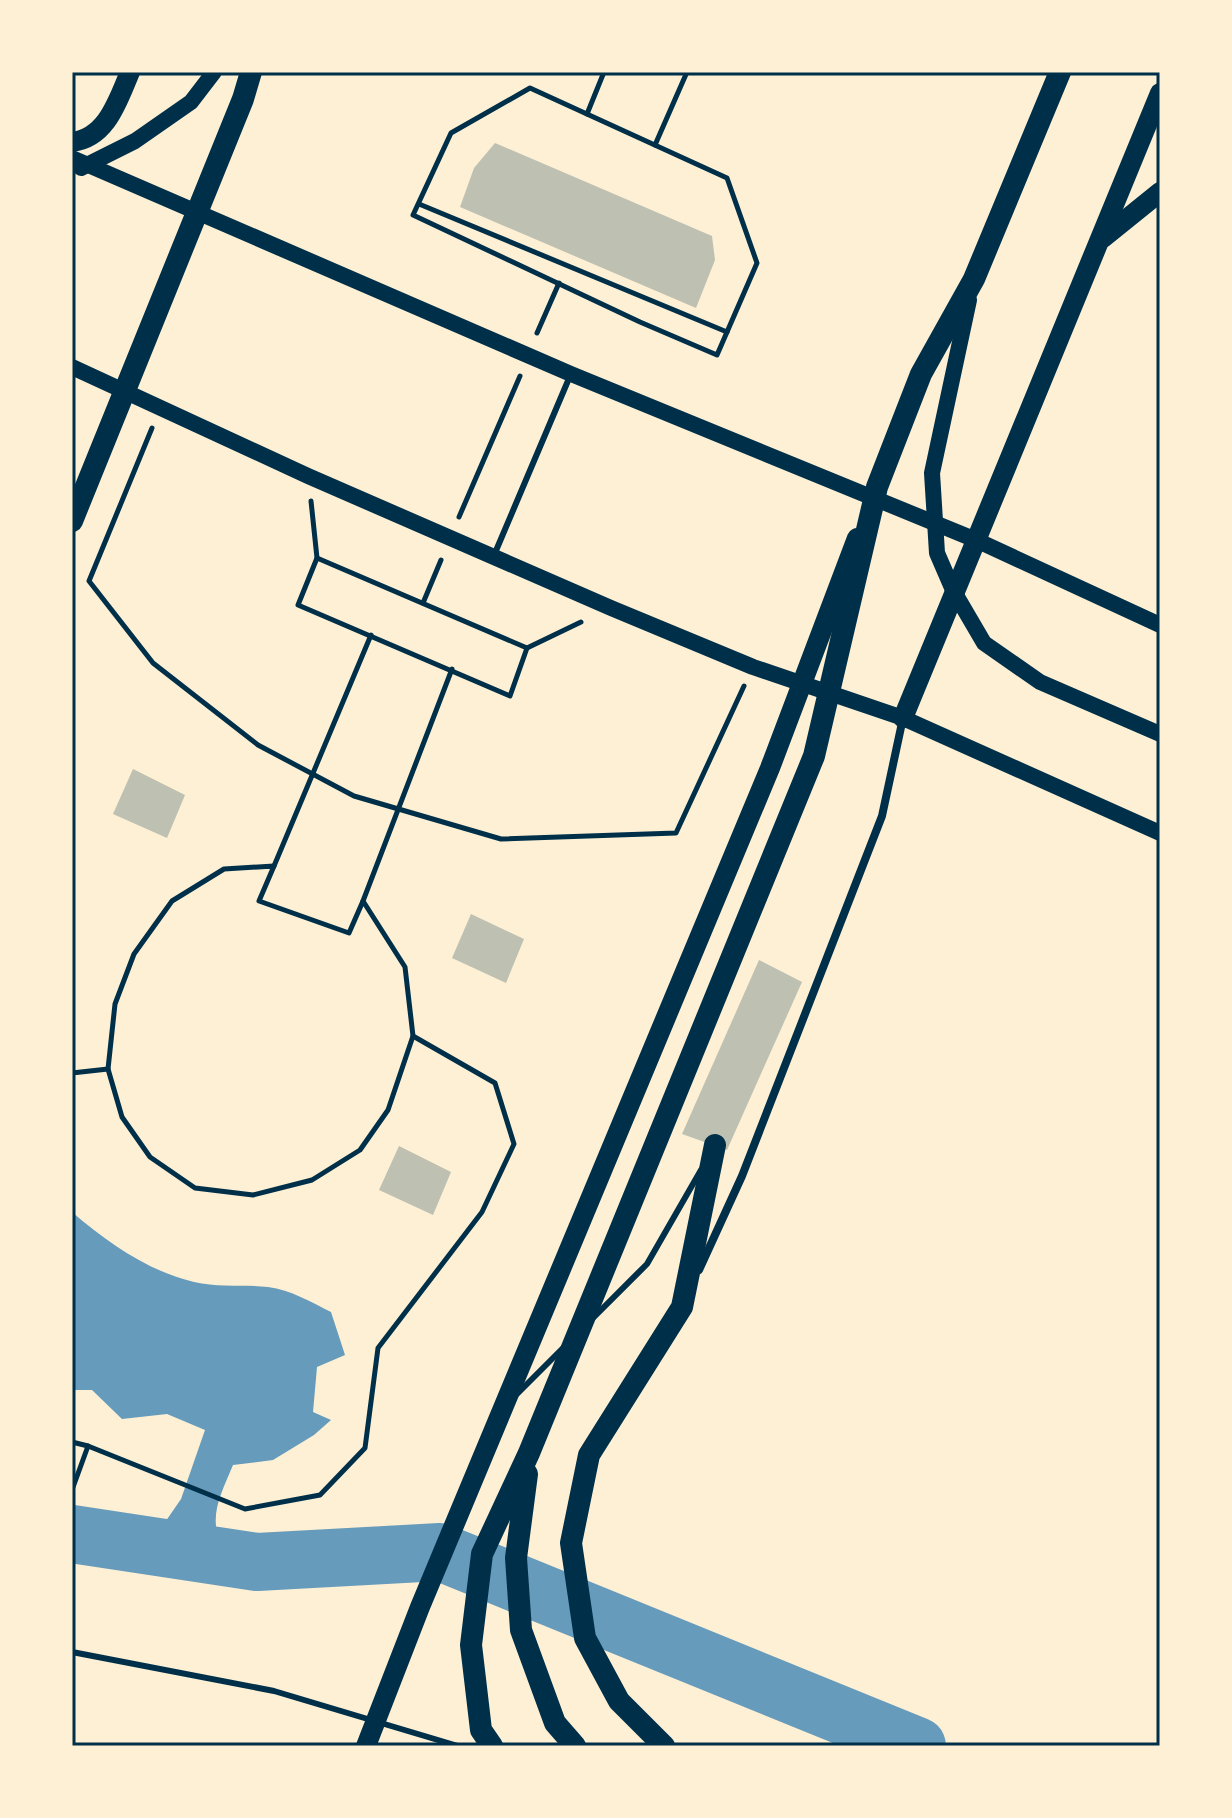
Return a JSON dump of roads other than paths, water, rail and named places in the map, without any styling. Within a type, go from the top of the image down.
[{"type":"highway","points":[[72,521],[238,113],[251,72]]},
{"type":"highway","points":[[492,1746],[481,1730],[471,1645],[482,1554],[529,1453],[814,756],[877,487],[921,374],[974,279],[1060,72]]},
{"type":"highway","points":[[664,1746],[619,1701],[585,1638],[571,1543],[589,1455],[682,1307],[715,1145]]},
{"type":"highway","points":[[529,1453],[516,1558],[521,1630],[555,1723],[575,1746]]},
{"type":"main road","points":[[72,142],[85,140],[111,117],[130,72]]},
{"type":"main road","points":[[72,170],[135,141],[191,102],[214,72]]},
{"type":"main road","points":[[903,718],[1160,93]]},
{"type":"main road","points":[[72,158],[571,374],[976,540],[1160,625]]},
{"type":"main road","points":[[1100,241],[1160,192]]},
{"type":"main road","points":[[974,279],[932,473],[937,553],[953,590],[984,643],[1040,682],[1160,734]]},
{"type":"main road","points":[[72,367],[308,476],[611,608],[753,667],[903,718],[1160,833]]},
{"type":"main road","points":[[366,1746],[420,1607],[770,768],[877,487]]},
{"type":"street","points":[[682,1307],[742,1176],[882,816],[903,718]]},
{"type":"lane","points":[[493,557],[571,374]]},
{"type":"lane","points":[[503,1408],[647,1264],[715,1145]]},
{"type":"lane","points":[[72,1652],[274,1691],[458,1746]]},
{"type":"water","points":[[72,1212],[114,1245],[161,1271],[203,1284],[276,1289],[331,1312],[345,1355],[317,1367],[313,1412],[331,1420],[314,1435],[273,1460],[233,1465],[216,1511],[217,1532],[227,1558],[132,1543],[159,1531],[181,1499],[205,1430],[167,1414],[122,1419],[92,1390],[72,1390]]},
{"type":"waterway","points":[[72,1534],[257,1562],[440,1552],[917,1746]]}]
